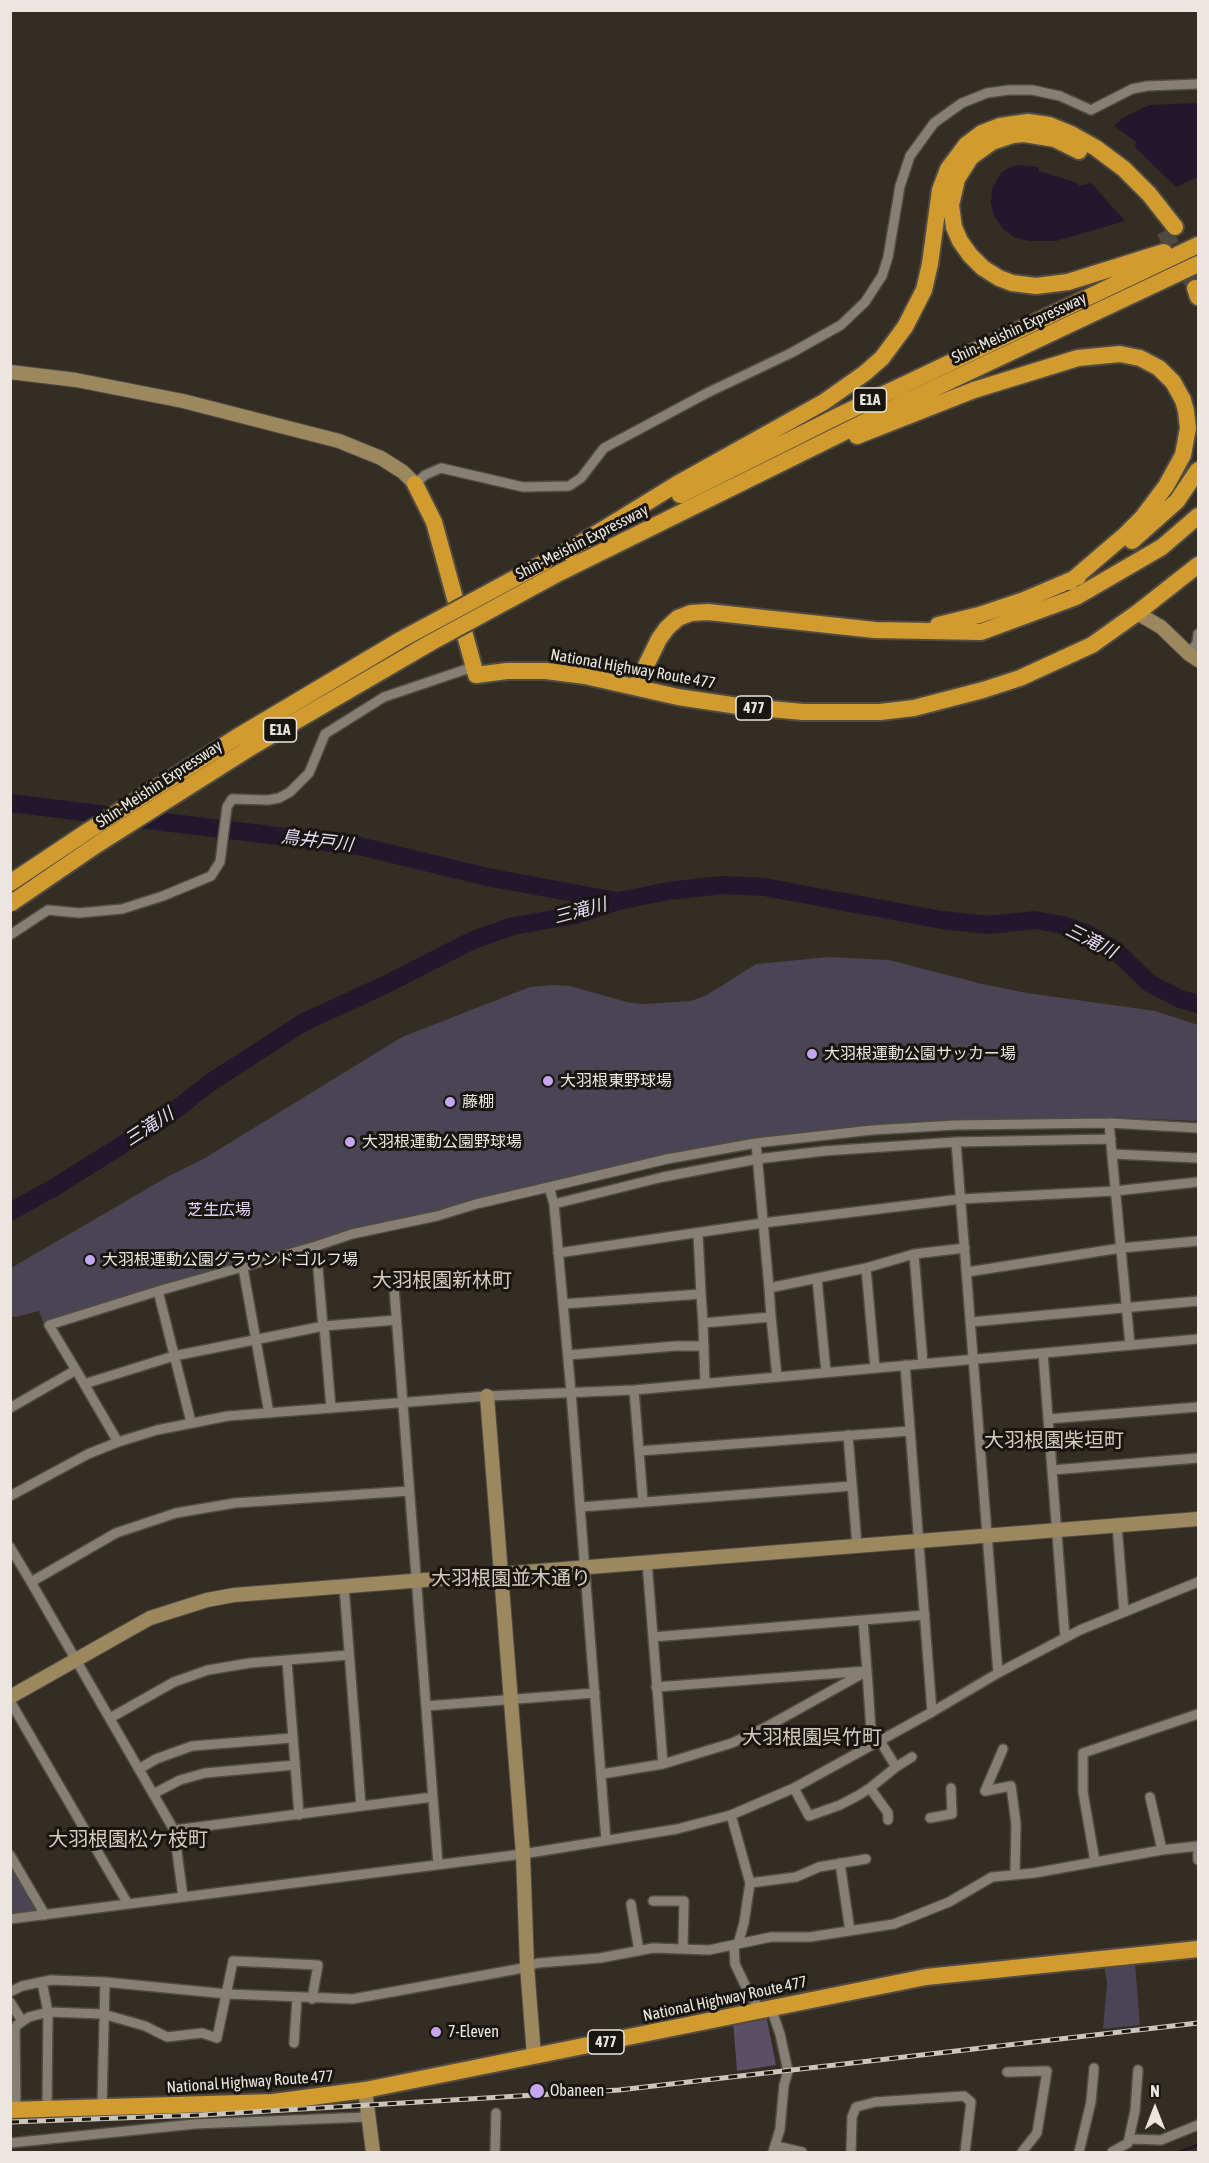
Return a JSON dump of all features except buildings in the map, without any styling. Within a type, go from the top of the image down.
[{"type":"highway","points":[[566,552],[677,484],[824,402],[882,358],[905,327],[924,290],[939,198],[948,169],[966,145],[982,133],[1000,126],[1028,122],[1049,125],[1071,134],[1096,148],[1124,169],[1149,194],[1169,229],[1132,192],[1094,160],[1055,139],[1035,134],[1002,138],[984,146],[966,163],[957,179],[952,196],[951,212],[960,242],[970,255],[991,274],[1020,285],[1046,286],[1068,282],[1198,243]]},
{"type":"highway","name":"Shin-Meishin Expressway","points":[[10,883],[247,731],[402,639],[545,562],[838,416],[1198,243]]},
{"type":"highway","name":"Shin-Meishin Expressway","points":[[10,904],[98,844],[252,746],[430,643],[559,573],[901,404],[1198,264]]},
{"type":"highway","points":[[761,472],[974,390],[1028,372],[1095,355],[1119,354],[1140,358],[1150,362],[1167,375],[1184,400],[1188,428],[1183,455],[1173,474],[1142,518],[1073,589]]},
{"type":"highway","points":[[1073,589],[1154,523],[1177,501],[1198,470]]},
{"type":"highway","points":[[415,484],[434,522],[473,667]]},
{"type":"highway","points":[[1073,589],[1169,525],[1198,492]]},
{"type":"highway","points":[[636,686],[659,639],[667,628],[678,618],[691,613],[708,612],[875,630],[981,632],[1162,547],[1198,516]]},
{"type":"highway","name":"National Highway Route 477","points":[[473,667],[476,675],[507,671],[546,671],[585,676],[678,697],[728,705],[803,712],[880,712],[914,708],[983,690],[1030,674],[1092,645],[1198,565]]},
{"type":"highway","name":"National Highway Route 477","points":[[13,2110],[273,2102],[365,2090],[926,1977],[1198,1949]]},
{"type":"street","points":[[10,372],[75,380],[183,401],[339,441],[381,458],[403,472],[415,484],[425,475],[441,468],[523,487],[569,486],[581,478],[604,448],[707,393],[791,353],[841,325],[865,302],[882,276],[888,257],[900,186],[910,156],[934,123],[962,103],[987,93],[1032,90],[1060,96],[1091,110],[1132,89],[1147,86],[1198,84]]},
{"type":"street","points":[[1137,613],[1161,627],[1194,657]]},
{"type":"street","points":[[1194,657],[1198,634]]},
{"type":"street","points":[[10,935],[48,910],[102,912],[122,909],[163,896],[211,876],[220,862],[227,807],[232,799],[268,800],[279,798],[290,792],[309,773],[325,734],[384,697],[473,667]]},
{"type":"street","points":[[1109,1123],[1130,1345]]},
{"type":"street","points":[[118,1442],[49,1325],[352,1234],[426,1219],[476,1204],[667,1159],[756,1143],[931,1126],[1109,1123],[1198,1128]]},
{"type":"street","points":[[554,1204],[663,1177],[757,1160],[867,1147],[956,1142],[1111,1139]]},
{"type":"street","points":[[956,1142],[998,1673]]},
{"type":"street","points":[[756,1143],[777,1377]]},
{"type":"street","points":[[1112,1154],[1198,1158]]},
{"type":"street","points":[[558,1253],[763,1223],[961,1199],[1115,1191],[1198,1182]]},
{"type":"street","points":[[549,1187],[554,1204],[568,1355],[606,1840]]},
{"type":"street","points":[[698,1233],[705,1383]]},
{"type":"street","points":[[967,1272],[1121,1248],[1198,1241]]},
{"type":"street","points":[[316,1246],[331,1408]]},
{"type":"street","points":[[770,1288],[866,1268],[914,1254],[965,1248]]},
{"type":"street","points":[[914,1254],[923,1364]]},
{"type":"street","points":[[243,1268],[269,1413]]},
{"type":"street","points":[[866,1268],[875,1368]]},
{"type":"street","points":[[817,1279],[826,1372]]},
{"type":"street","points":[[394,1287],[438,1864]]},
{"type":"street","points":[[158,1291],[191,1422]]},
{"type":"street","points":[[563,1304],[701,1294]]},
{"type":"street","points":[[971,1322],[1198,1301]]},
{"type":"street","points":[[703,1323],[771,1317]]},
{"type":"street","points":[[84,1384],[174,1356],[324,1326],[396,1320]]},
{"type":"street","points":[[10,1496],[78,1458],[118,1442],[191,1422],[402,1402],[634,1390],[1198,1339]]},
{"type":"street","points":[[568,1355],[676,1346],[704,1346]]},
{"type":"street","points":[[1043,1353],[1065,1638]]},
{"type":"street","points":[[905,1365],[932,1712]]},
{"type":"street","points":[[10,1408],[76,1370]]},
{"type":"street","points":[[634,1390],[643,1503]]},
{"type":"street","points":[[487,1396],[523,1854],[527,1966],[534,2056]]},
{"type":"street","points":[[1048,1419],[1198,1407]]},
{"type":"street","points":[[639,1451],[910,1431]]},
{"type":"street","points":[[848,1435],[857,1546]]},
{"type":"street","points":[[1052,1470],[1198,1458]]},
{"type":"street","points":[[580,1507],[852,1486]]},
{"type":"street","points":[[31,1582],[116,1533],[176,1514],[235,1503],[409,1491]]},
{"type":"street","points":[[128,1904],[10,1699],[75,1659],[150,1618],[207,1600],[234,1595],[1198,1519]]},
{"type":"street","points":[[1117,1525],[1124,1612]]},
{"type":"street","points":[[10,1547],[174,1830],[183,1897]]},
{"type":"street","points":[[647,1562],[663,1764]]},
{"type":"street","points":[[10,1919],[523,1854],[677,1829],[731,1815],[794,1788],[1080,1629],[1198,1582]]},
{"type":"street","points":[[344,1586],[361,1806]]},
{"type":"street","points":[[652,1637],[925,1615]]},
{"type":"street","points":[[863,1620],[876,1743],[896,1767]]},
{"type":"street","points":[[110,1718],[190,1675],[224,1666],[350,1655]]},
{"type":"street","points":[[286,1661],[299,1815]]},
{"type":"street","points":[[656,1687],[867,1671]]},
{"type":"street","points":[[602,1774],[663,1764],[732,1743],[768,1726],[867,1671]]},
{"type":"street","points":[[426,1706],[595,1693]]},
{"type":"street","points":[[1095,1862],[1083,1792],[1083,1754],[1198,1714]]},
{"type":"street","points":[[139,1769],[192,1746],[292,1738]]},
{"type":"street","points":[[1003,1749],[985,1791],[1011,1786],[1016,1824],[1015,1874]]},
{"type":"street","points":[[794,1788],[809,1816],[840,1805],[870,1788],[912,1757]]},
{"type":"street","points":[[153,1794],[180,1780],[205,1773],[295,1765]]},
{"type":"street","points":[[870,1788],[888,1813],[888,1820]]},
{"type":"street","points":[[930,1818],[952,1814],[951,1788]]},
{"type":"street","points":[[174,1830],[433,1797]]},
{"type":"street","points":[[1150,1797],[1162,1850]]},
{"type":"street","points":[[731,1815],[750,1883],[744,1923],[736,1944],[735,1964],[746,1987],[766,2009],[780,2034],[788,2071],[775,2149],[802,2152]]},
{"type":"street","points":[[10,1992],[22,1986],[51,1980],[105,1982],[227,1994],[353,1999],[538,1963],[600,1958],[653,1948],[708,1950],[771,1937],[810,1937],[902,1922],[949,1902],[992,1877],[1035,1873],[1162,1850],[1198,1846],[1198,1860]]},
{"type":"street","points":[[10,1855],[45,1915]]},
{"type":"street","points":[[750,1883],[796,1877],[819,1867],[866,1859]]},
{"type":"street","points":[[840,1863],[850,1931]]},
{"type":"street","points":[[653,1901],[684,1901],[683,1948]]},
{"type":"street","points":[[631,1904],[639,1951]]},
{"type":"street","points":[[13,2110],[13,2035],[17,2025],[22,2021],[48,2012],[103,2014],[145,2026],[167,2037],[202,2033],[217,2038],[233,1961],[318,1965],[312,1999]]},
{"type":"street","points":[[42,1982],[48,2012],[47,2109]]},
{"type":"street","points":[[102,2107],[105,1982]]},
{"type":"street","points":[[294,2043],[297,1998]]},
{"type":"street","points":[[10,2002],[22,2021]]},
{"type":"street","points":[[1079,2152],[1091,2102],[1094,2068]]},
{"type":"street","points":[[1112,2152],[1128,2143],[1135,2111],[1138,2070]]},
{"type":"street","points":[[1008,2072],[1047,2071],[1036,2133],[1022,2152]]},
{"type":"street","points":[[365,2090],[373,2152]]},
{"type":"street","points":[[851,2152],[852,2117],[856,2107],[875,2102],[964,2096],[971,2102],[965,2152]]},
{"type":"street","points":[[495,2152],[496,2113]]},
{"type":"street","points":[[10,2143],[195,2124],[368,2117]]},
{"type":"street","points":[[1129,2139],[1161,2140],[1198,2126]]},
{"type":"green space","name":"芝生広場","points":[[829,957],[889,960],[1027,993],[1155,1011],[1198,1025],[1198,1121],[1104,1117],[874,1125],[725,1143],[594,1171],[380,1225],[43,1322],[39,1311],[11,1316],[11,1268],[169,1176],[205,1158],[402,1037],[530,987],[570,986],[627,1002],[643,1004],[691,1001],[707,995],[756,964]]},
{"type":"green space","points":[[10,1863],[36,1908],[34,1912],[11,1915]]},
{"type":"green space","points":[[1135,1963],[1140,2025],[1103,2029],[1107,1983],[1104,1965]]},
{"type":"shaded area","points":[[1198,103],[1198,177],[1176,187],[1135,147],[1136,142],[1114,126],[1121,119],[1149,105]]},
{"type":"shaded area","points":[[1018,165],[1039,167],[1039,171],[1075,182],[1080,186],[1091,183],[1125,221],[1056,241],[1029,241],[1014,237],[1003,229],[994,216],[991,203],[992,189],[1000,174]]},
{"type":"shaded area","points":[[766,2015],[776,2065],[737,2071],[733,2021]]},
{"type":"waterway","name":"鳥井戸川","points":[[10,803],[359,846],[487,877],[617,901]]},
{"type":"waterway","name":"三滝川","points":[[10,1212],[55,1187],[165,1118],[211,1082],[304,1022],[385,985],[473,940],[513,926],[576,915],[619,901],[668,891],[723,885],[764,887],[942,920],[989,925],[1035,920],[1063,925],[1088,934],[1115,950],[1149,983],[1180,999],[1198,1004]]},
{"type":"waterway","points":[[1179,2152],[1198,2145]]},
{"type":"tunnel","points":[[1164,231],[1195,288]]},
{"type":"railway","points":[[10,2122],[202,2115],[619,2090],[1198,2023]]},
{"type":"place","name":"大羽根運動公園サッカー場","points":[[812,1054]]},
{"type":"place","name":"大羽根東野球場","points":[[548,1081]]},
{"type":"place","name":"藤棚","points":[[450,1102]]},
{"type":"place","name":"大羽根運動公園野球場","points":[[350,1142]]},
{"type":"place","name":"大羽根運動公園グラウンドゴルフ場","points":[[90,1260]]},
{"type":"place","name":"7-Eleven","points":[[436,2032]]},
{"type":"place","name":"Obaneen","points":[[537,2091]]},
{"type":"district","name":"大羽根園新林町","points":[[442,1281]]},
{"type":"district","name":"大羽根園柴垣町","points":[[1054,1441]]},
{"type":"district","name":"大羽根園並木通り","points":[[511,1579]]},
{"type":"district","name":"大羽根園呉竹町","points":[[812,1738]]},
{"type":"district","name":"大羽根園松ケ枝町","points":[[128,1840]]}]
